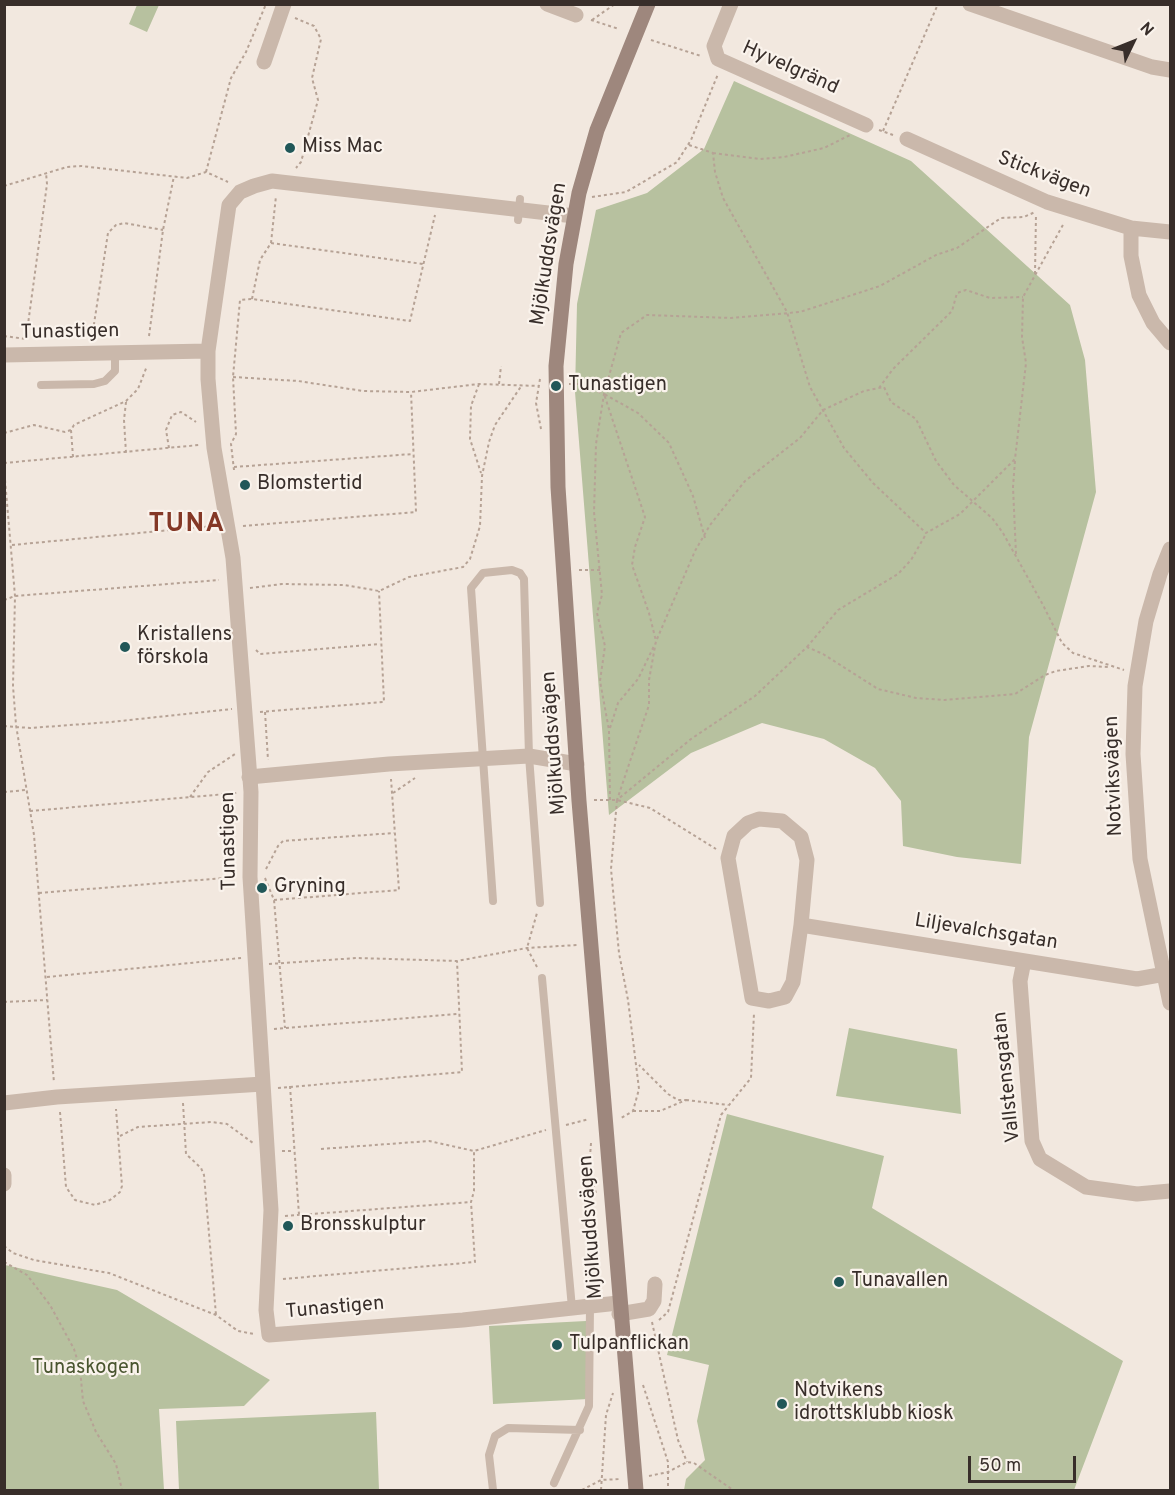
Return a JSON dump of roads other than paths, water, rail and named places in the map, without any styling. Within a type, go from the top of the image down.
[{"type":"street","points":[[547,4],[576,15]]},
{"type":"street","name":"Mjölkuddsvägen","points":[[636,1491],[619,1309],[577,764],[556,440],[558,336],[574,216],[597,130],[648,4]]},
{"type":"street","name":"Hyvelgränd","points":[[731,4],[714,46],[715,54],[723,62],[866,125]]},
{"type":"street","points":[[970,4],[1152,67],[1170,70]]},
{"type":"street","points":[[264,62],[283,9]]},
{"type":"street","name":"Stickvägen","points":[[907,140],[1039,206],[1070,210],[1131,228],[1170,232]]},
{"type":"street","name":"Tunastigen","points":[[574,216],[272,181],[240,192],[229,205],[208,351],[214,448],[233,558],[258,877],[260,1030],[271,1210],[266,1303],[269,1335],[590,1306],[649,1309],[654,1301],[655,1284]]},
{"type":"street","points":[[1131,228],[1131,256],[1138,295],[1153,323],[1170,343]]},
{"type":"street","name":"Tunastigen","points":[[4,355],[208,351]]},
{"type":"street","name":"Notviksvägen","points":[[1170,549],[1146,621],[1135,686],[1132,754],[1140,859],[1170,1003]]},
{"type":"street","name":"Tunastigen","points":[[250,784],[270,774],[389,764],[529,756],[577,764]]},
{"type":"street","points":[[771,818],[792,828],[801,837],[807,860],[801,925],[793,982],[785,997],[769,1001],[752,999],[728,858],[734,836],[748,823],[771,818]]},
{"type":"street","name":"Liljevalchsgatan","points":[[801,925],[1137,979],[1164,974]]},
{"type":"street","name":"Vallstensgatan","points":[[1024,961],[1020,981],[1032,1141],[1040,1159],[1086,1187],[1137,1194],[1170,1191]]},
{"type":"street","points":[[4,1103],[58,1102],[263,1084]]},
{"type":"street","points":[[4,1176],[4,1184]]},
{"type":"lane","points":[[41,385],[94,384],[105,381],[115,371],[115,352]]},
{"type":"lane","points":[[493,902],[481,760],[471,588],[483,573],[512,570],[520,573],[524,579],[529,756],[540,903]]},
{"type":"lane","points":[[542,978],[572,1308]]},
{"type":"lane","points":[[554,1483],[589,1406],[590,1306]]},
{"type":"lane","points":[[493,1491],[489,1455],[495,1436],[508,1428],[580,1430]]},
{"type":"place","name":"Miss Mac","points":[[290,148]]},
{"type":"place","name":"Tunastigen","points":[[556,386]]},
{"type":"place","name":"Blomstertid","points":[[245,485]]},
{"type":"place","name":"Kristallens förskola","points":[[125,647]]},
{"type":"place","name":"Gryning","points":[[262,888]]},
{"type":"place","name":"Bronsskulptur","points":[[288,1226]]},
{"type":"place","name":"Tunavallen","points":[[839,1282]]},
{"type":"place","name":"Tulpanflickan","points":[[557,1345]]},
{"type":"place","name":"Notvikens idrottsklubb kiosk","points":[[782,1404]]},
{"type":"district","name":"TUNA","points":[[187,526]]},
{"type":"park label","name":"Tunaskogen","points":[[86,1369]]}]
